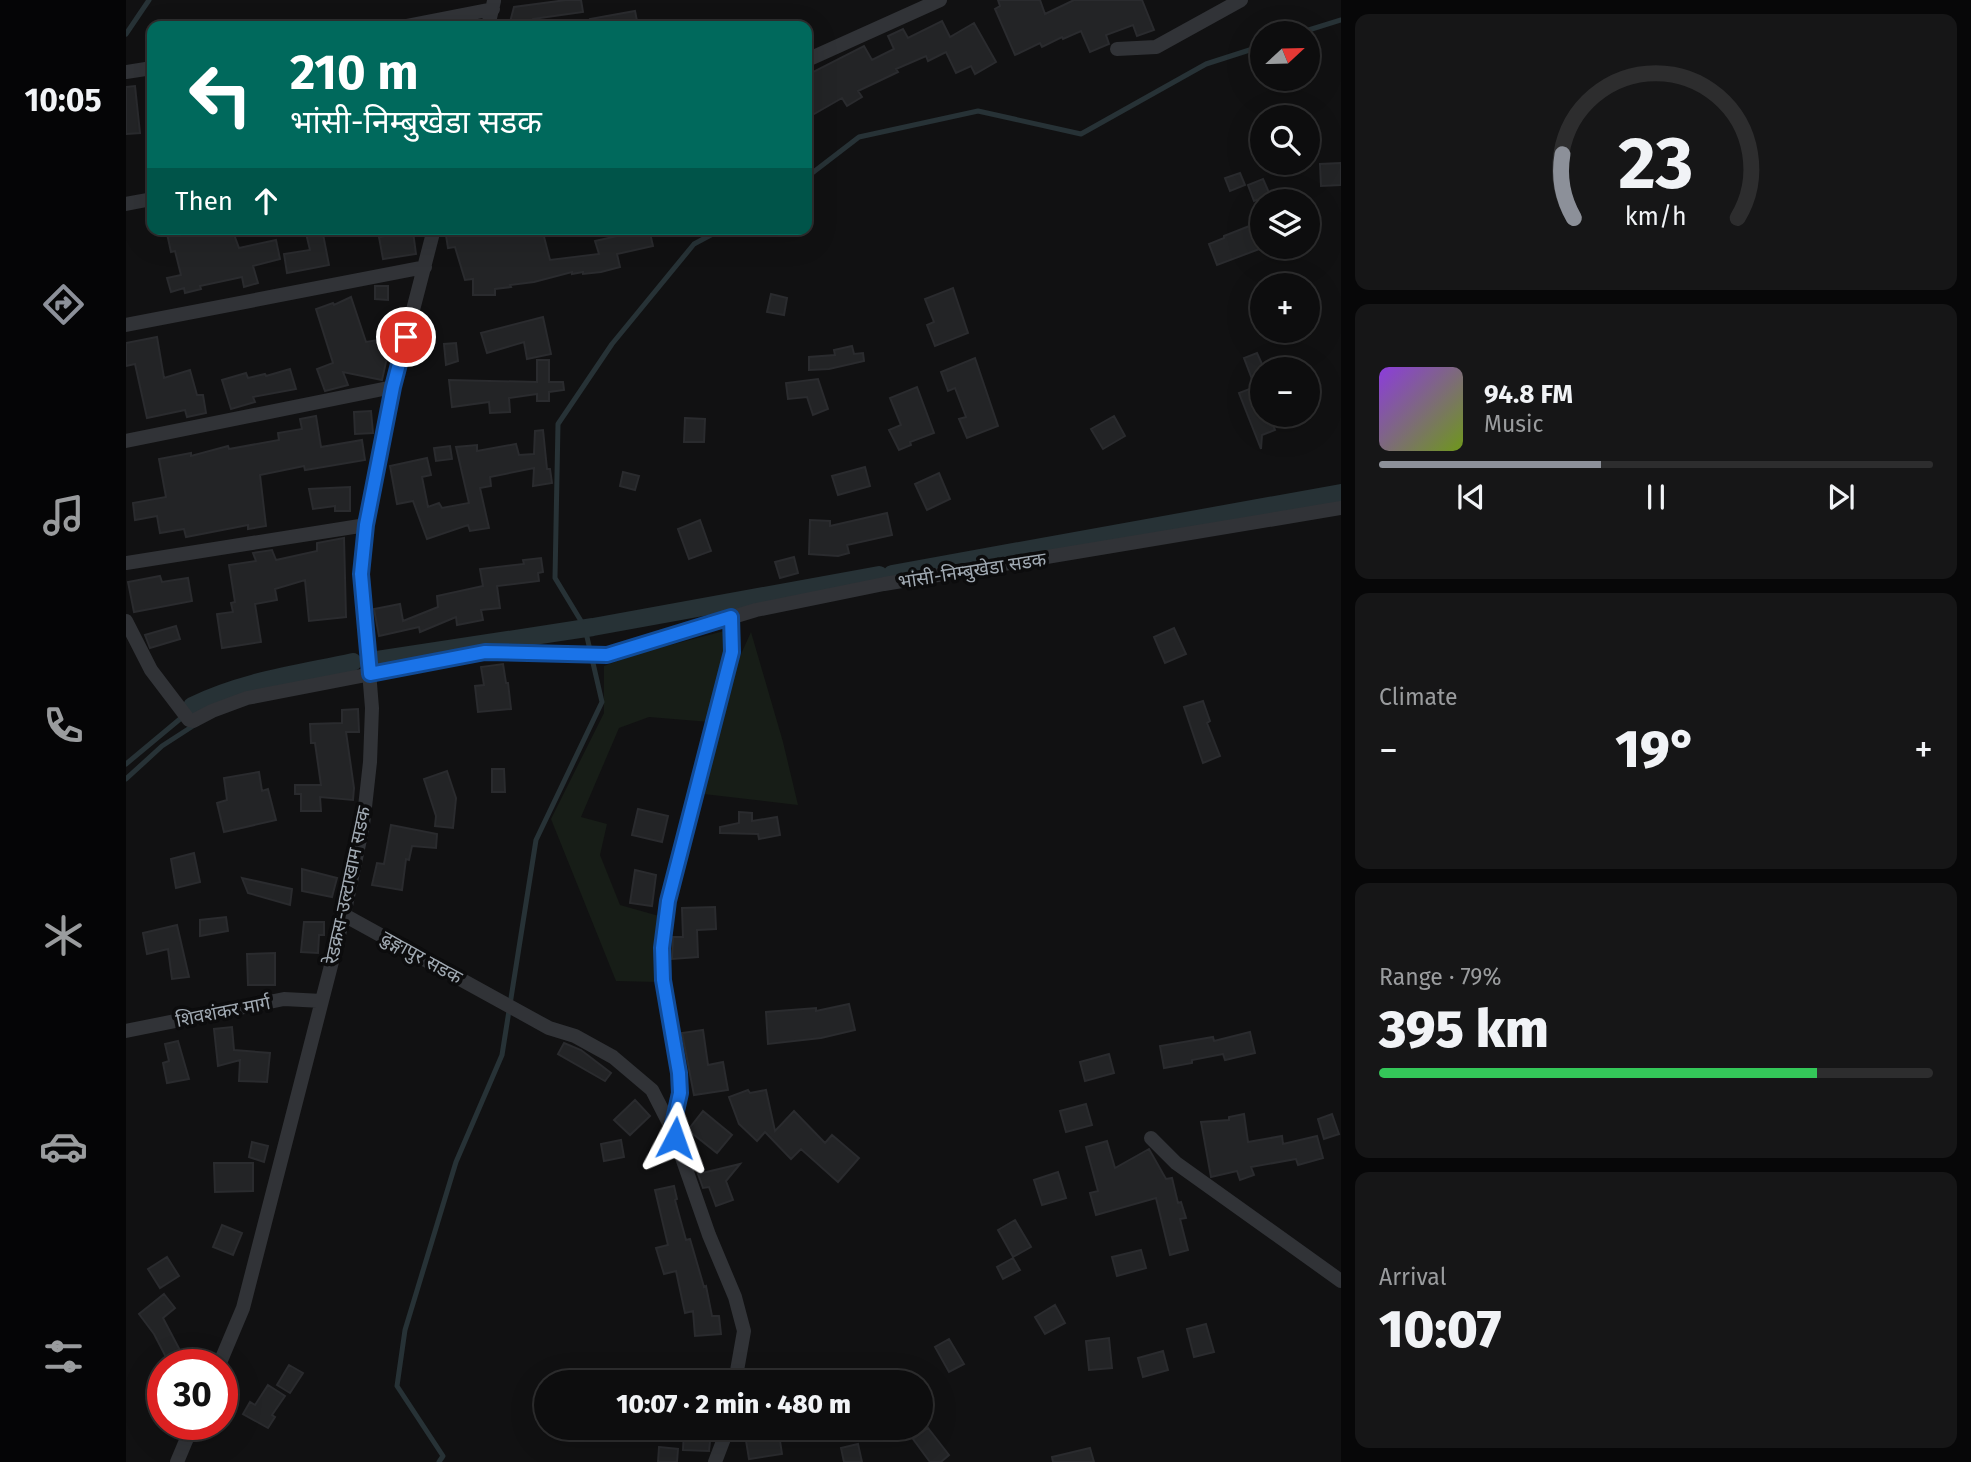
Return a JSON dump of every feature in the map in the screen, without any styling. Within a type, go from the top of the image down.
[{"type":"street","points":[[812,58],[940,0]]},
{"type":"street","points":[[1117,49],[1156,47],[1241,0]]},
{"type":"street","points":[[426,21],[493,4]]},
{"type":"street","points":[[126,72],[147,69]]},
{"type":"street","points":[[126,204],[147,200]]},
{"type":"street","name":"रेडक्रस-उल्टाखाम सडक","points":[[226,1349],[243,1308],[344,915],[363,825],[369,762],[370,674],[361,574],[366,525],[393,387],[433,235]]},
{"type":"street","points":[[126,325],[425,267]]},
{"type":"street","points":[[126,441],[393,387]]},
{"type":"street","name":"भांसी-निम्बुखेडा सडक","points":[[370,674],[485,652],[607,655],[731,617],[884,584],[1341,508]]},
{"type":"street","points":[[126,564],[366,525]]},
{"type":"street","points":[[731,617],[732,652],[668,901],[662,948],[663,980],[680,1083],[672,1129],[709,1236],[735,1297],[744,1331],[737,1370]]},
{"type":"street","points":[[126,621],[151,670],[189,720],[193,721],[247,698],[370,674]]},
{"type":"street","name":"ढुङ्गापुर सडक","points":[[344,915],[549,1028],[575,1036],[612,1057],[652,1090],[672,1129]]},
{"type":"street","name":"शिवशंकर मार्ग","points":[[126,1031],[284,999],[322,1001]]},
{"type":"street","points":[[1151,1138],[1176,1163],[1341,1281]]},
{"type":"street","points":[[177,1462],[186,1440]]},
{"type":"street","points":[[715,1462],[723,1440]]},
{"type":"shaded area","points":[[728,630],[710,722],[649,717],[619,728],[581,817],[607,824],[600,855],[620,905],[659,916],[657,982],[616,981],[551,819],[604,713],[604,666],[643,652]]},
{"type":"shaded area","points":[[751,632],[798,805],[704,794],[732,674]]},
{"type":"building","points":[[581,0],[583,12],[533,21],[510,21],[514,7]]},
{"type":"building","points":[[998,0],[1040,0],[1045,14],[1074,0],[1142,0],[1154,30],[1137,36],[1133,25],[1106,35],[1109,44],[1090,52],[1081,31],[1042,47],[1040,43],[1015,55],[995,9],[1000,6]]},
{"type":"building","points":[[635,11],[637,21],[590,21]]},
{"type":"building","points":[[942,21],[950,37],[974,23],[996,62],[975,74],[971,66],[956,73],[946,52],[928,61],[926,56],[896,69],[898,72],[858,91],[862,97],[847,106],[842,98],[812,115],[812,72],[864,46],[872,60],[894,49],[888,36],[903,29],[908,38]]},
{"type":"building","points":[[135,86],[140,133],[126,134],[126,87]]},
{"type":"building","points":[[1341,163],[1341,185],[1321,186],[1320,164]]},
{"type":"building","points":[[1240,173],[1245,185],[1230,191],[1225,178]]},
{"type":"building","points":[[1263,179],[1267,189],[1250,190],[1248,185]]},
{"type":"building","points":[[1250,226],[1250,253],[1217,265],[1209,244]]},
{"type":"building","points":[[167,235],[234,235],[239,248],[276,240],[280,259],[253,266],[258,283],[244,287],[242,277],[200,286],[201,289],[185,293],[184,288],[171,292],[167,278],[181,275],[175,251],[171,252]]},
{"type":"building","points":[[306,235],[323,235],[329,265],[287,273],[284,254],[310,250]]},
{"type":"building","points":[[413,235],[416,254],[383,259],[379,237]]},
{"type":"building","points":[[446,235],[544,235],[550,260],[599,254],[595,241],[622,235],[650,235],[653,246],[617,254],[620,267],[583,274],[572,272],[510,285],[511,287],[495,289],[495,295],[473,295],[473,279],[465,280],[455,247],[448,248]]},
{"type":"building","points":[[375,286],[388,286],[388,300],[375,299]]},
{"type":"building","points":[[953,288],[968,333],[935,346],[927,325],[934,322],[925,299]]},
{"type":"building","points":[[771,294],[787,298],[784,315],[767,312]]},
{"type":"building","points":[[351,297],[366,342],[391,338],[392,352],[388,353],[382,380],[343,372],[348,385],[325,391],[317,369],[333,363],[316,309]]},
{"type":"building","points":[[543,317],[551,354],[527,359],[524,342],[487,353],[481,333]]},
{"type":"building","points":[[157,337],[164,378],[190,370],[197,395],[203,395],[206,413],[187,417],[185,410],[147,418],[135,364],[126,366],[126,343]]},
{"type":"building","points":[[456,343],[458,361],[446,365],[444,344]]},
{"type":"building","points":[[852,346],[854,354],[863,353],[864,361],[829,369],[809,370],[809,357],[835,355],[834,350]]},
{"type":"building","points":[[1257,353],[1259,357],[1250,357],[1250,374],[1244,358]]},
{"type":"building","points":[[975,358],[998,426],[967,438],[959,419],[966,417],[955,388],[948,391],[941,372]]},
{"type":"building","points":[[537,360],[549,360],[549,382],[563,382],[564,390],[549,392],[549,401],[537,401],[537,394],[509,398],[510,412],[490,413],[489,402],[452,407],[449,380],[537,382]]},
{"type":"building","points":[[290,369],[296,389],[253,397],[255,402],[231,409],[222,380],[246,373],[248,378],[266,376]]},
{"type":"building","points":[[818,379],[828,409],[813,415],[807,397],[788,399],[786,383]]},
{"type":"building","points":[[917,387],[934,433],[910,442],[911,445],[899,450],[889,430],[901,425],[890,398]]},
{"type":"building","points":[[1250,389],[1250,421],[1239,393]]},
{"type":"building","points":[[371,411],[373,433],[355,434],[354,412]]},
{"type":"building","points":[[316,416],[321,447],[362,440],[365,460],[305,470],[304,466],[260,475],[266,526],[248,529],[248,525],[186,537],[184,529],[160,533],[157,516],[135,520],[133,503],[166,497],[159,459],[279,440],[278,433],[302,429],[300,419]]},
{"type":"building","points":[[1114,416],[1125,436],[1103,449],[1091,429]]},
{"type":"building","points":[[685,418],[705,419],[704,442],[684,442]]},
{"type":"building","points":[[1252,427],[1274,427],[1275,430],[1262,435],[1261,449]]},
{"type":"building","points":[[543,430],[547,469],[550,469],[552,483],[533,486],[534,468],[490,477],[491,486],[480,488],[489,528],[470,531],[468,525],[427,539],[413,501],[397,504],[390,466],[427,458],[431,475],[422,477],[428,507],[439,503],[442,508],[469,503],[456,447],[477,445],[477,451],[516,444],[519,455],[534,454],[535,431]]},
{"type":"building","points":[[450,446],[452,459],[436,461],[434,448]]},
{"type":"building","points":[[865,467],[870,486],[838,495],[832,476]]},
{"type":"building","points":[[623,472],[639,476],[635,490],[620,486]]},
{"type":"building","points":[[939,473],[950,499],[927,510],[915,484]]},
{"type":"building","points":[[350,487],[350,511],[335,511],[335,506],[313,509],[309,489]]},
{"type":"building","points":[[887,513],[892,535],[847,545],[849,553],[838,556],[809,554],[810,520],[830,521],[830,526]]},
{"type":"building","points":[[700,520],[711,551],[689,559],[678,529]]},
{"type":"building","points":[[344,538],[346,617],[309,621],[305,580],[275,589],[277,600],[255,604],[261,642],[222,648],[217,614],[233,612],[231,603],[235,602],[229,565],[256,561],[253,553],[272,550],[276,560],[317,551],[317,543]]},
{"type":"building","points":[[794,557],[798,573],[780,578],[775,562]]},
{"type":"building","points":[[541,558],[543,572],[538,573],[539,581],[497,586],[500,608],[481,610],[483,620],[457,625],[456,617],[420,632],[419,627],[379,636],[374,609],[400,604],[403,621],[438,607],[437,596],[483,586],[480,569],[524,564],[523,560]]},
{"type":"building","points":[[160,576],[162,582],[188,578],[192,601],[134,612],[128,582]]},
{"type":"building","points":[[176,626],[180,639],[150,648],[145,635]]},
{"type":"building","points":[[1174,628],[1186,654],[1165,663],[1154,637]]},
{"type":"building","points":[[503,664],[511,709],[478,712],[475,686],[484,685],[481,667]]},
{"type":"building","points":[[1203,701],[1210,721],[1207,723],[1220,756],[1203,763],[1184,707]]},
{"type":"building","points":[[358,709],[359,732],[346,732],[354,788],[353,800],[320,797],[321,811],[301,811],[301,794],[295,794],[295,785],[321,785],[315,743],[311,743],[310,724],[342,723],[342,710]]},
{"type":"building","points":[[492,769],[504,769],[505,792],[492,792]]},
{"type":"building","points":[[447,771],[456,798],[453,828],[435,826],[436,816],[424,779]]},
{"type":"building","points":[[259,772],[262,791],[268,789],[276,820],[224,832],[217,803],[227,800],[224,778]]},
{"type":"building","points":[[638,809],[668,816],[662,842],[632,835]]},
{"type":"building","points":[[739,812],[752,813],[752,821],[777,817],[780,835],[759,839],[758,834],[720,833],[720,827],[739,823]]},
{"type":"building","points":[[391,825],[437,834],[436,848],[412,846],[409,860],[406,859],[402,890],[372,885],[377,863],[384,864]]},
{"type":"building","points":[[194,853],[200,882],[176,888],[171,859]]},
{"type":"building","points":[[302,869],[337,878],[332,897],[302,891]]},
{"type":"building","points":[[635,870],[656,875],[652,906],[630,903]]},
{"type":"building","points":[[242,878],[292,889],[290,905],[248,893]]},
{"type":"building","points":[[715,907],[716,929],[697,930],[698,957],[672,959],[673,937],[683,937],[682,908]]},
{"type":"building","points":[[226,917],[228,931],[200,936],[200,920]]},
{"type":"building","points":[[304,922],[324,922],[324,935],[319,935],[318,953],[301,952]]},
{"type":"building","points":[[177,925],[189,977],[172,979],[168,949],[147,954],[143,933]]},
{"type":"building","points":[[275,953],[275,985],[248,985],[247,954]]},
{"type":"building","points":[[849,1004],[855,1030],[821,1038],[768,1044],[766,1012],[816,1008],[816,1011]]},
{"type":"building","points":[[232,1027],[234,1050],[270,1053],[267,1082],[239,1081],[240,1060],[218,1066],[214,1029]]},
{"type":"building","points":[[703,1030],[708,1065],[723,1062],[728,1090],[694,1095],[682,1033]]},
{"type":"building","points":[[1250,1032],[1255,1053],[1225,1060],[1223,1054],[1164,1068],[1160,1046],[1213,1037],[1214,1041]]},
{"type":"building","points":[[178,1041],[189,1079],[167,1083],[163,1063],[169,1061],[165,1044]]},
{"type":"building","points":[[564,1043],[581,1050],[611,1073],[605,1081],[558,1054]]},
{"type":"building","points":[[1109,1054],[1114,1073],[1085,1081],[1080,1062]]},
{"type":"building","points":[[748,1090],[750,1093],[766,1090],[775,1131],[794,1111],[825,1143],[832,1135],[859,1158],[838,1182],[801,1149],[791,1159],[765,1132],[757,1141],[739,1124],[729,1097]]},
{"type":"building","points":[[635,1100],[650,1116],[630,1135],[614,1120]]},
{"type":"building","points":[[1086,1104],[1092,1125],[1066,1132],[1060,1111]]},
{"type":"building","points":[[703,1111],[732,1135],[717,1153],[688,1130]]},
{"type":"building","points":[[1244,1114],[1248,1142],[1282,1136],[1283,1144],[1317,1136],[1323,1158],[1298,1165],[1296,1159],[1251,1167],[1254,1175],[1240,1180],[1237,1171],[1211,1177],[1201,1122],[1229,1120],[1229,1117]]},
{"type":"building","points":[[1332,1114],[1339,1134],[1324,1139],[1318,1119]]},
{"type":"building","points":[[621,1140],[624,1157],[604,1161],[601,1144]]},
{"type":"building","points":[[1107,1141],[1115,1168],[1149,1149],[1166,1179],[1172,1178],[1178,1203],[1181,1202],[1186,1218],[1180,1219],[1188,1250],[1170,1255],[1156,1198],[1096,1215],[1090,1193],[1098,1191],[1086,1147]]},
{"type":"building","points":[[252,1142],[268,1146],[264,1162],[249,1157]]},
{"type":"building","points":[[214,1163],[253,1163],[253,1191],[215,1192]]},
{"type":"building","points":[[740,1164],[726,1181],[733,1200],[716,1206],[709,1187],[703,1188],[698,1174]]},
{"type":"building","points":[[1058,1172],[1066,1198],[1042,1205],[1034,1180]]},
{"type":"building","points":[[674,1186],[686,1240],[690,1239],[704,1287],[706,1286],[712,1316],[719,1316],[721,1334],[695,1336],[693,1311],[685,1313],[676,1271],[664,1274],[656,1248],[668,1245],[655,1190]]},
{"type":"building","points":[[1015,1220],[1031,1247],[1013,1257],[998,1230]]},
{"type":"building","points":[[222,1225],[242,1233],[233,1255],[213,1247]]},
{"type":"building","points":[[1141,1250],[1146,1268],[1117,1276],[1112,1257]]},
{"type":"building","points":[[167,1257],[179,1276],[160,1288],[148,1269]]},
{"type":"building","points":[[1013,1258],[1020,1270],[1003,1279],[997,1267]]},
{"type":"building","points":[[164,1294],[175,1308],[163,1318],[179,1349],[162,1349],[139,1314]]},
{"type":"building","points":[[1055,1305],[1065,1323],[1045,1334],[1035,1317]]},
{"type":"building","points":[[1206,1324],[1214,1352],[1194,1357],[1187,1329]]},
{"type":"building","points":[[1109,1338],[1112,1368],[1089,1370],[1086,1341]]},
{"type":"building","points":[[949,1339],[964,1364],[949,1372],[935,1347]]},
{"type":"building","points":[[1163,1351],[1168,1370],[1143,1377],[1138,1358]]},
{"type":"building","points":[[289,1365],[303,1373],[290,1393],[277,1385]]},
{"type":"building","points":[[268,1385],[285,1396],[272,1415],[275,1417],[268,1428],[243,1414],[250,1402],[255,1405]]},
{"type":"building","points":[[933,1434],[949,1455],[941,1462],[930,1462],[914,1440],[933,1440]]},
{"type":"building","points":[[684,1440],[710,1440],[709,1451],[683,1450]]},
{"type":"building","points":[[746,1440],[780,1440],[782,1454],[749,1459]]},
{"type":"building","points":[[858,1444],[862,1462],[844,1462],[841,1448]]},
{"type":"building","points":[[659,1447],[678,1449],[677,1462],[658,1462]]},
{"type":"building","points":[[1090,1448],[1094,1462],[1053,1462],[1052,1457]]},
{"type":"waterway","points":[[126,34],[149,0]]},
{"type":"waterway","points":[[1320,26],[1341,20]]},
{"type":"waterway","points":[[812,173],[859,137],[978,111],[1081,134],[1206,64],[1250,50]]},
{"type":"waterway","points":[[439,1462],[443,1456],[397,1386],[405,1330],[456,1162],[502,1055],[536,840],[602,702],[581,621],[555,578],[558,424],[612,344],[694,244],[711,235]]},
{"type":"waterway","points":[[892,574],[1341,493]]},
{"type":"waterway","points":[[377,660],[593,627],[879,575]]},
{"type":"waterway","points":[[192,706],[251,684],[353,662]]},
{"type":"waterway","points":[[126,764],[180,719]]},
{"type":"waterway","points":[[126,779],[162,746],[196,724]]},
{"type":"route","points":[[406,337],[393,387],[366,525],[361,574],[370,674],[485,652],[607,655],[731,617],[732,652],[701,782],[668,901],[662,948],[663,980],[679,1073],[680,1093],[672,1129],[675,1138]]}]
